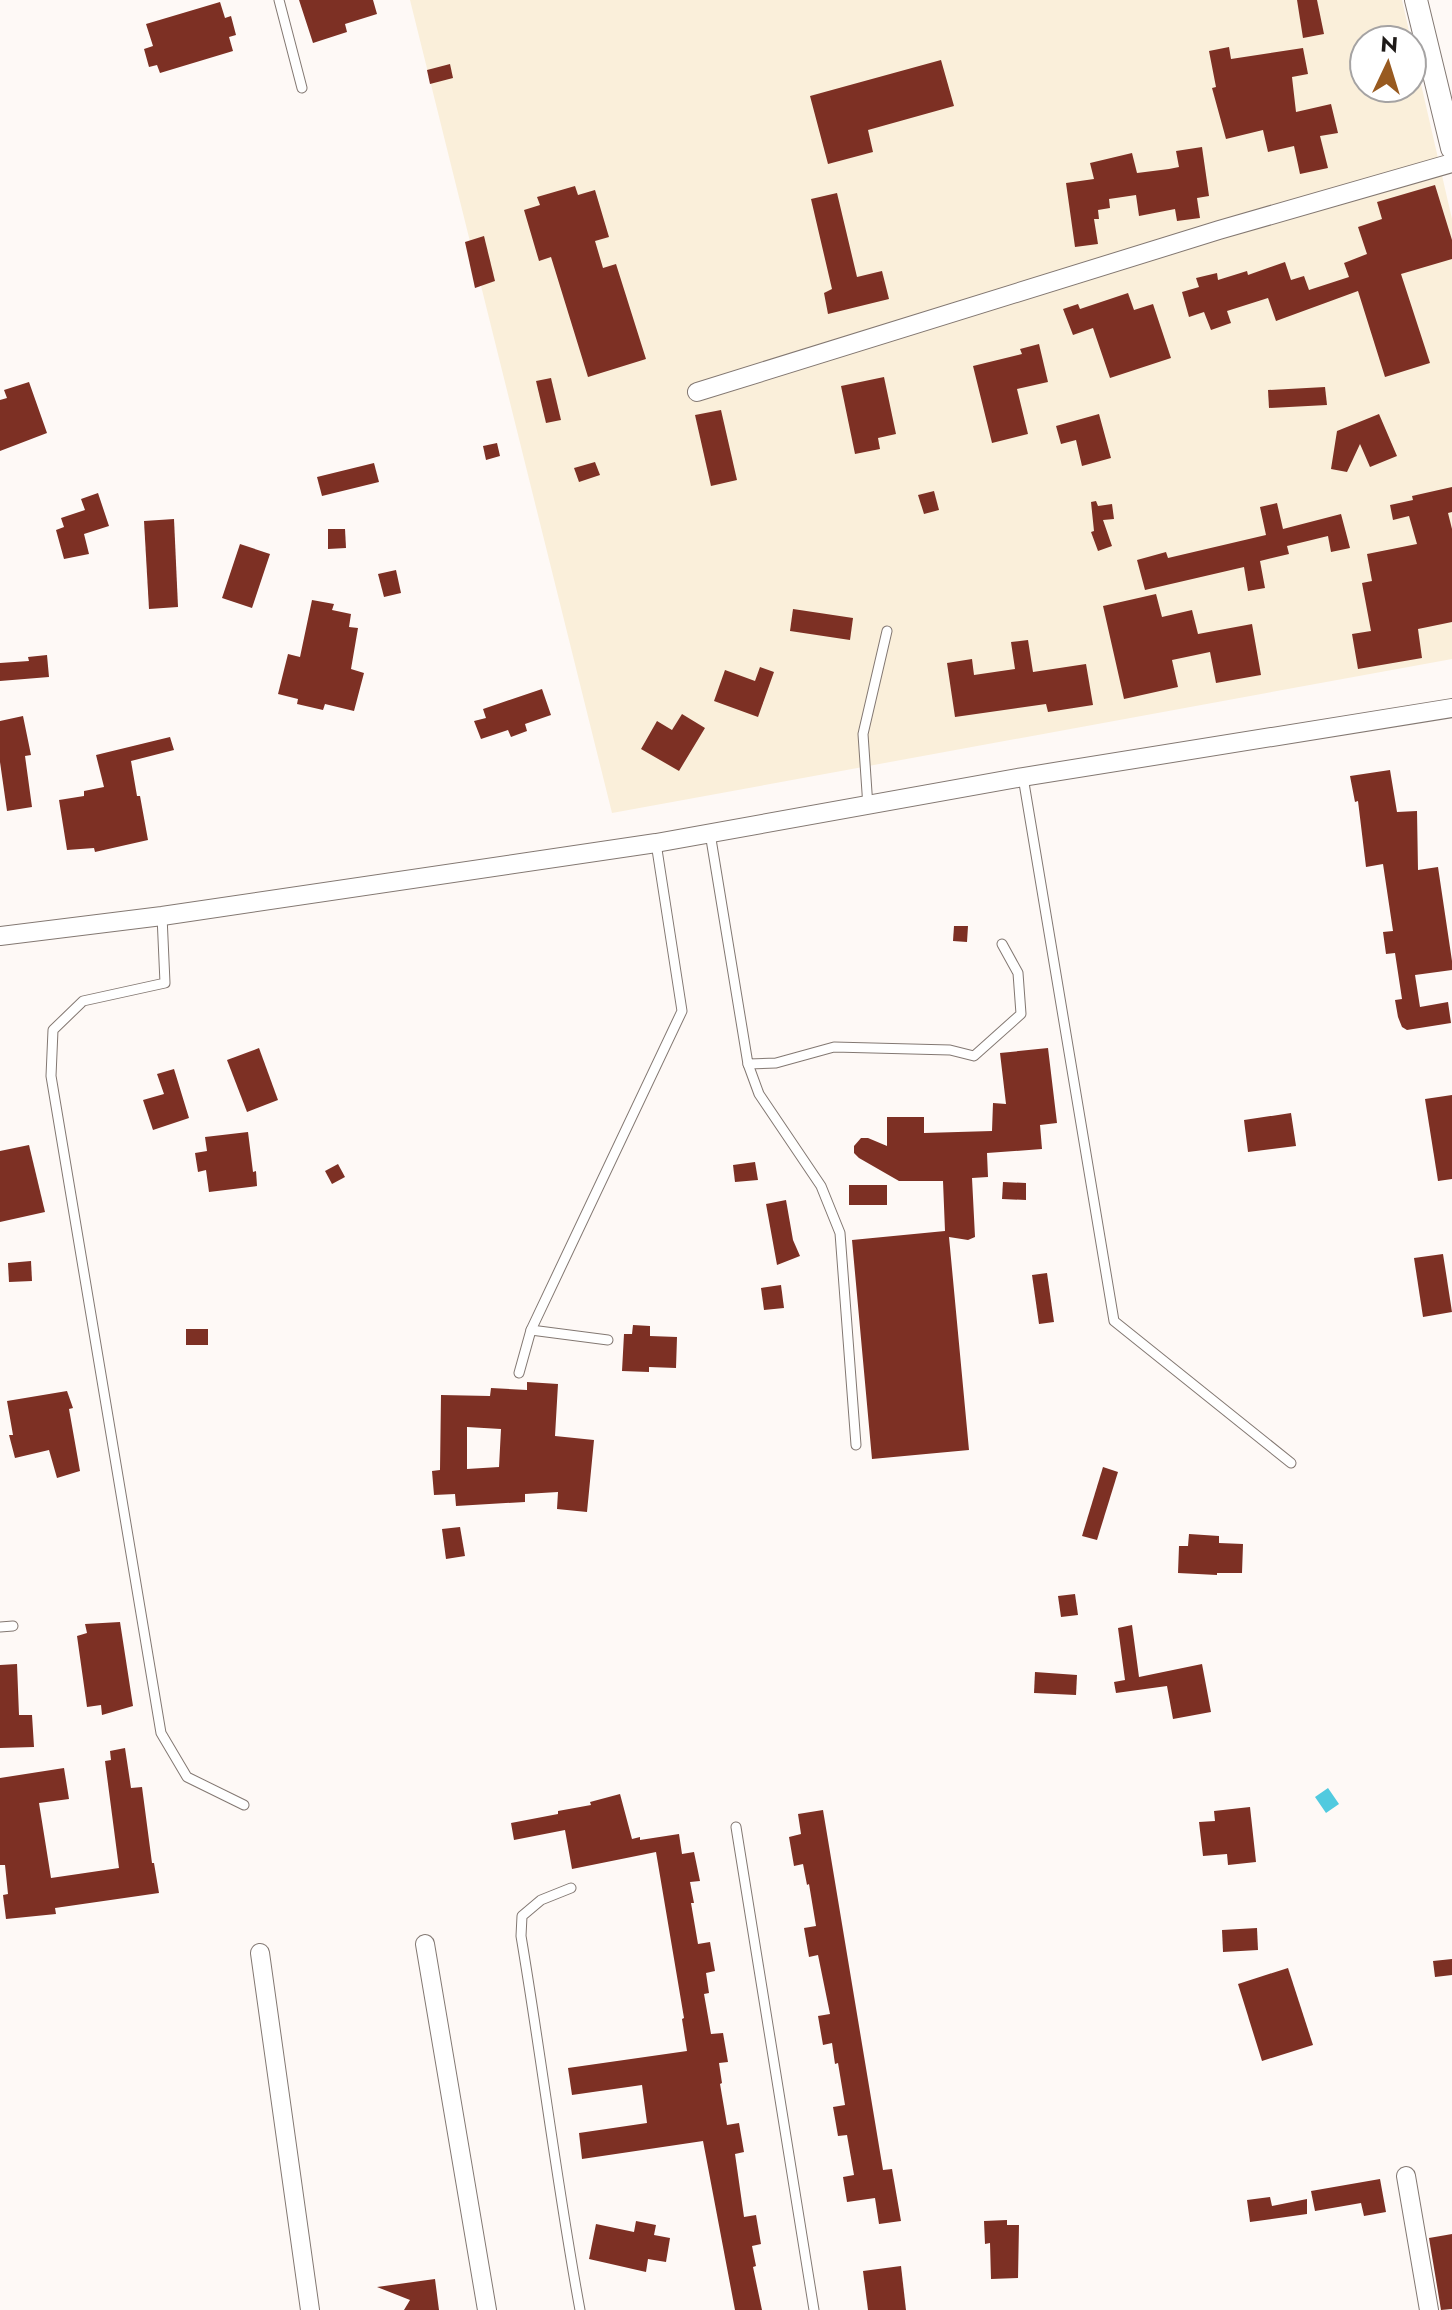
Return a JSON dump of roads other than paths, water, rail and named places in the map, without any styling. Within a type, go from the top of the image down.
[{"type":"street","points":[[1416,0],[1452,148]]},
{"type":"street","points":[[697,392],[1233,226],[1452,163]]},
{"type":"street","points":[[0,936],[162,916],[656,843],[1023,777],[1452,708]]},
{"type":"street","points":[[425,1944],[487,2310]]},
{"type":"street","points":[[260,1953],[310,2310]]},
{"type":"street","points":[[1406,2176],[1429,2310]]},
{"type":"lane","points":[[279,0],[302,88]]},
{"type":"lane","points":[[868,807],[863,734],[887,631]]},
{"type":"lane","points":[[1023,777],[1114,1321],[1291,1463]]},
{"type":"lane","points":[[710,833],[748,1064],[759,1094],[821,1186],[840,1233],[856,1445]]},
{"type":"lane","points":[[519,1373],[531,1330],[682,1011],[656,843]]},
{"type":"lane","points":[[162,916],[165,983],[83,1001],[53,1030],[51,1076],[161,1733],[187,1777],[244,1805]]},
{"type":"lane","points":[[748,1064],[776,1063],[834,1047],[950,1050],[974,1056],[1021,1014],[1018,973],[1002,944]]},
{"type":"lane","points":[[531,1330],[608,1340]]},
{"type":"lane","points":[[0,1627],[13,1626]]},
{"type":"lane","points":[[736,1827],[814,2310]]},
{"type":"lane","points":[[571,1888],[541,1900],[522,1916],[521,1936],[580,2310]]},
{"type":"water","points":[[1328,1788],[1339,1804],[1326,1813],[1315,1797]]}]
